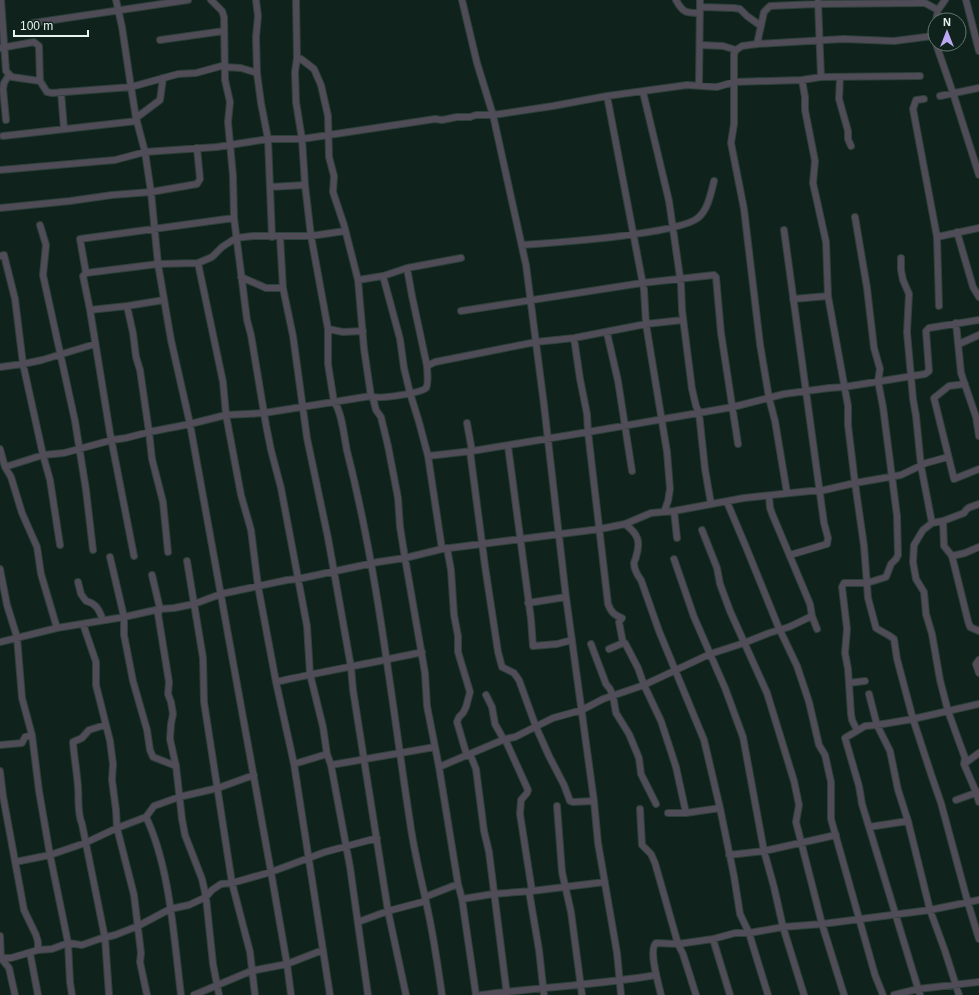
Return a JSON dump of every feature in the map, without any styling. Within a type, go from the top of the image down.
[{"type":"street","points":[[1,0],[2,48],[6,71],[12,77],[40,81]]},
{"type":"street","points":[[116,0],[151,192],[158,264],[171,340],[190,424],[254,775],[291,995]]},
{"type":"street","points":[[33,23],[188,0]]},
{"type":"street","points":[[211,0],[222,11],[225,80],[230,102],[228,122],[233,176],[234,218],[240,277],[271,450],[283,495],[307,626],[310,674],[323,727],[345,846],[358,922],[368,995]]},
{"type":"street","points":[[256,0],[258,16],[256,37],[257,73],[268,139],[272,237]]},
{"type":"street","points":[[296,0],[296,102],[302,139],[305,185],[311,236],[325,304],[328,329],[328,364],[334,402],[338,406],[344,439],[361,504],[372,564],[410,824],[436,951],[442,995]]},
{"type":"street","points":[[462,0],[478,64],[493,115],[522,245],[531,300],[566,597],[594,801],[598,843],[621,995]]},
{"type":"street","points":[[676,0],[681,9],[689,13],[700,6],[734,8],[740,10],[761,26]]},
{"type":"street","points":[[757,44],[764,12],[770,6],[818,2],[925,2],[938,10],[945,0]]},
{"type":"street","points":[[966,0],[979,51]]},
{"type":"street","points":[[818,2],[821,77]]},
{"type":"street","points":[[699,85],[700,6]]},
{"type":"street","points":[[160,40],[224,31]]},
{"type":"street","points":[[787,493],[759,337],[744,208],[731,143],[734,124],[734,54],[736,50],[742,46],[757,44],[843,39],[927,41]]},
{"type":"street","points":[[2,48],[34,42],[37,43],[39,46],[40,81],[46,92],[131,87],[178,74],[196,73],[225,66],[241,68],[257,73]]},
{"type":"street","points":[[700,45],[723,46],[736,50]]},
{"type":"street","points":[[939,52],[979,175]]},
{"type":"street","points":[[297,58],[301,59],[314,69],[321,85],[328,116],[329,157],[334,176],[333,192],[358,280],[362,330],[372,397],[376,410],[381,417],[392,461],[398,498],[400,527],[426,673],[427,706],[458,884],[462,899],[476,995]]},
{"type":"street","points":[[6,120],[3,89],[4,83],[9,75]]},
{"type":"street","points":[[0,170],[115,160],[144,152],[217,147],[268,139],[302,139],[390,125],[442,120],[457,116],[493,115],[607,96],[687,85],[717,87],[734,82],[802,80],[821,77],[920,76]]},
{"type":"street","points":[[840,77],[840,99],[848,131],[848,139],[851,146]]},
{"type":"street","points":[[3,136],[137,120],[160,100],[163,78]]},
{"type":"street","points":[[802,80],[805,92],[805,110],[815,161],[813,183],[826,242],[828,296],[848,406],[848,425],[864,546],[868,598],[876,628],[894,639],[897,659],[913,719],[942,803],[979,939]]},
{"type":"street","points":[[940,96],[979,88]]},
{"type":"street","points":[[61,92],[64,129]]},
{"type":"street","points":[[643,92],[669,200],[674,228],[683,320],[692,389],[699,413],[705,470],[712,504]]},
{"type":"street","points":[[607,96],[645,295],[646,324],[667,452],[670,489],[664,512]]},
{"type":"street","points":[[924,98],[916,100],[913,109],[937,237],[939,306]]},
{"type":"street","points":[[0,208],[151,192],[197,184],[200,179],[197,148]]},
{"type":"street","points":[[522,245],[634,234],[674,228],[690,223],[699,217],[707,205],[714,181]]},
{"type":"street","points":[[270,187],[305,185]]},
{"type":"street","points":[[855,217],[867,288],[876,358],[880,369],[878,381],[883,406],[897,516],[898,554],[896,559],[891,564],[886,577],[867,583],[844,583],[842,587],[847,629],[845,653],[852,720],[857,730]]},
{"type":"street","points":[[134,556],[83,276],[86,273],[80,239],[234,218]]},
{"type":"street","points":[[40,225],[46,245],[43,275],[80,448],[93,550]]},
{"type":"street","points":[[937,237],[979,228]]},
{"type":"street","points":[[784,230],[824,523],[828,538],[827,544],[790,555]]},
{"type":"street","points":[[86,273],[158,264],[198,263],[212,256],[236,238],[253,236],[311,236],[345,231]]},
{"type":"street","points":[[957,232],[973,287],[979,297]]},
{"type":"street","points":[[280,237],[283,288],[293,336],[302,408],[351,667],[353,690],[388,912],[406,995]]},
{"type":"street","points":[[1,253],[15,299],[23,364],[50,480],[60,545]]},
{"type":"street","points":[[358,280],[383,276],[408,268],[461,258]]},
{"type":"street","points":[[901,258],[903,280],[909,294],[907,332],[914,408],[921,466],[932,523]]},
{"type":"street","points":[[198,263],[223,382],[226,415],[241,495],[252,530],[258,586],[276,682],[294,764],[310,858],[330,995]]},
{"type":"street","points":[[5,467],[43,455],[64,453],[112,440],[226,415],[264,413],[372,397],[380,398],[425,389],[427,386],[427,366],[412,296],[408,268]]},
{"type":"street","points":[[460,311],[642,283],[714,275],[716,277],[721,333],[738,444]]},
{"type":"street","points":[[383,276],[400,339],[404,368],[410,393],[428,456],[444,548],[451,570],[454,615],[458,636],[458,652],[470,692],[466,707],[457,722],[468,755],[476,769],[484,831],[489,852],[493,894],[507,993]]},
{"type":"street","points":[[240,277],[266,288],[283,288]]},
{"type":"street","points":[[793,299],[828,296]]},
{"type":"street","points":[[90,310],[164,300]]},
{"type":"street","points":[[127,306],[133,333],[136,357],[140,370],[152,459],[163,502],[168,552]]},
{"type":"street","points":[[427,366],[444,360],[536,342],[574,338],[607,333],[646,324],[683,320]]},
{"type":"street","points":[[428,456],[508,446],[547,438],[733,407],[784,394],[844,387],[924,374],[930,371],[926,331],[929,328],[979,320]]},
{"type":"street","points":[[956,323],[961,373],[976,417],[979,436]]},
{"type":"street","points":[[328,329],[343,332],[362,330]]},
{"type":"street","points":[[607,333],[618,381],[632,470]]},
{"type":"street","points":[[959,344],[979,335]]},
{"type":"street","points":[[574,338],[587,414],[608,604],[610,611],[614,615],[622,618],[619,622],[623,643],[625,643],[638,668],[644,685],[661,721],[676,767],[686,813]]},
{"type":"street","points":[[0,367],[42,360],[95,344]]},
{"type":"street","points":[[965,384],[949,386],[934,398],[954,479],[979,469]]},
{"type":"street","points":[[467,423],[482,544],[502,667],[514,672],[519,680],[536,727],[564,785],[570,801],[594,801]]},
{"type":"street","points":[[508,446],[530,619],[532,646],[557,644],[572,640]]},
{"type":"street","points":[[0,448],[5,467],[11,478],[22,513],[36,547],[41,574],[57,628]]},
{"type":"street","points":[[0,642],[57,628],[194,604],[220,594],[405,558],[444,548],[600,528],[625,524],[651,513],[674,511],[744,498],[820,491],[892,477],[901,475],[935,460],[948,457]]},
{"type":"street","points":[[769,496],[770,508],[783,543],[790,555],[810,604],[812,616],[817,629]]},
{"type":"street","points":[[727,502],[780,630],[797,666],[809,702],[819,745],[825,755],[831,782],[831,819],[875,975],[883,995]]},
{"type":"street","points":[[979,504],[966,508],[964,513],[943,521],[932,523],[923,530],[914,544],[913,562],[916,579],[924,592],[926,614],[932,634],[940,680],[948,711],[965,758],[964,764],[978,792],[979,802]]},
{"type":"street","points":[[674,511],[678,538]]},
{"type":"street","points":[[943,521],[944,546],[952,556],[964,609],[970,627],[979,631]]},
{"type":"street","points":[[625,524],[637,536],[639,542],[634,564],[637,575],[641,580],[659,631],[704,740],[720,808],[740,914],[749,934],[768,995]]},
{"type":"street","points":[[702,530],[717,568],[726,601],[767,693],[794,781],[799,805],[796,822],[822,924],[844,995]]},
{"type":"street","points":[[952,556],[965,553],[979,547]]},
{"type":"street","points":[[110,557],[124,617],[124,635],[133,681],[147,730],[150,750],[153,757],[176,766]]},
{"type":"street","points":[[674,559],[692,612],[725,688],[743,737],[764,851],[783,927],[804,995]]},
{"type":"street","points":[[187,561],[203,658],[204,702],[232,883],[250,952],[251,971],[255,995]]},
{"type":"street","points":[[0,569],[7,605],[17,637],[22,698],[32,735],[50,855],[68,943],[72,995]]},
{"type":"street","points":[[152,575],[160,609],[158,614],[169,682],[168,694],[173,714],[170,739],[176,766],[185,835],[200,873],[206,897],[213,964],[219,995]]},
{"type":"street","points":[[78,582],[81,594],[86,602],[92,603],[98,609],[104,620]]},
{"type":"street","points":[[528,603],[566,597]]},
{"type":"street","points":[[439,768],[514,737],[553,718],[582,710],[603,699],[644,685],[710,654],[744,643],[769,632],[789,627],[812,616]]},
{"type":"street","points":[[84,624],[96,662],[96,685],[110,742],[117,828],[134,895],[141,952],[140,962],[147,995]]},
{"type":"street","points":[[970,627],[979,624]]},
{"type":"street","points":[[609,649],[623,643]]},
{"type":"street","points":[[591,644],[606,684],[613,696],[616,713],[629,734],[639,758],[641,774],[656,804]]},
{"type":"street","points":[[276,682],[422,652]]},
{"type":"street","points":[[979,660],[976,667],[979,673]]},
{"type":"street","points":[[849,682],[865,681]]},
{"type":"street","points":[[869,694],[877,725],[890,751],[898,790],[908,821],[930,910],[959,995]]},
{"type":"street","points":[[486,695],[492,707],[495,724],[505,740],[528,790],[521,800],[520,814],[544,995]]},
{"type":"street","points":[[919,992],[862,804],[859,786],[845,738],[865,726],[913,719],[979,704]]},
{"type":"street","points":[[105,725],[89,730],[82,738],[73,742],[80,819],[105,938],[109,995]]},
{"type":"street","points":[[0,744],[22,743],[25,737],[32,735]]},
{"type":"street","points":[[330,765],[435,747]]},
{"type":"street","points":[[964,764],[979,753]]},
{"type":"street","points":[[294,764],[327,754]]},
{"type":"street","points":[[0,771],[2,796],[24,910],[36,935],[38,950]]},
{"type":"street","points":[[15,862],[50,855],[146,816],[154,806],[179,797],[218,788],[254,775]]},
{"type":"street","points":[[956,800],[978,792]]},
{"type":"street","points":[[557,806],[562,872],[571,912],[582,995]]},
{"type":"street","points":[[668,813],[686,813],[720,808]]},
{"type":"street","points":[[640,809],[642,845],[651,854],[655,863],[678,944],[683,954],[696,995]]},
{"type":"street","points":[[146,816],[156,839],[164,876],[170,909],[181,995]]},
{"type":"street","points":[[869,827],[908,821]]},
{"type":"street","points":[[729,856],[764,851],[836,835]]},
{"type":"street","points":[[0,958],[12,958],[38,950],[52,949],[68,943],[82,945],[105,938],[138,926],[170,909],[188,905],[206,897],[216,886],[271,872],[345,846],[376,838]]},
{"type":"street","points":[[462,899],[493,894],[605,882]]},
{"type":"street","points":[[358,922],[425,899],[458,884]]},
{"type":"street","points":[[661,995],[656,975],[653,946],[656,943],[678,944],[712,939],[735,933],[749,934],[783,927],[822,924],[930,910],[979,900]]},
{"type":"street","points":[[0,936],[0,958],[9,968],[15,995]]},
{"type":"street","points":[[712,939],[730,995]]},
{"type":"street","points":[[194,995],[251,971],[287,964],[323,950]]},
{"type":"street","points":[[30,953],[38,995]]},
{"type":"street","points":[[481,995],[620,981],[656,975]]},
{"type":"street","points":[[894,995],[919,992],[956,984],[979,982]]}]
